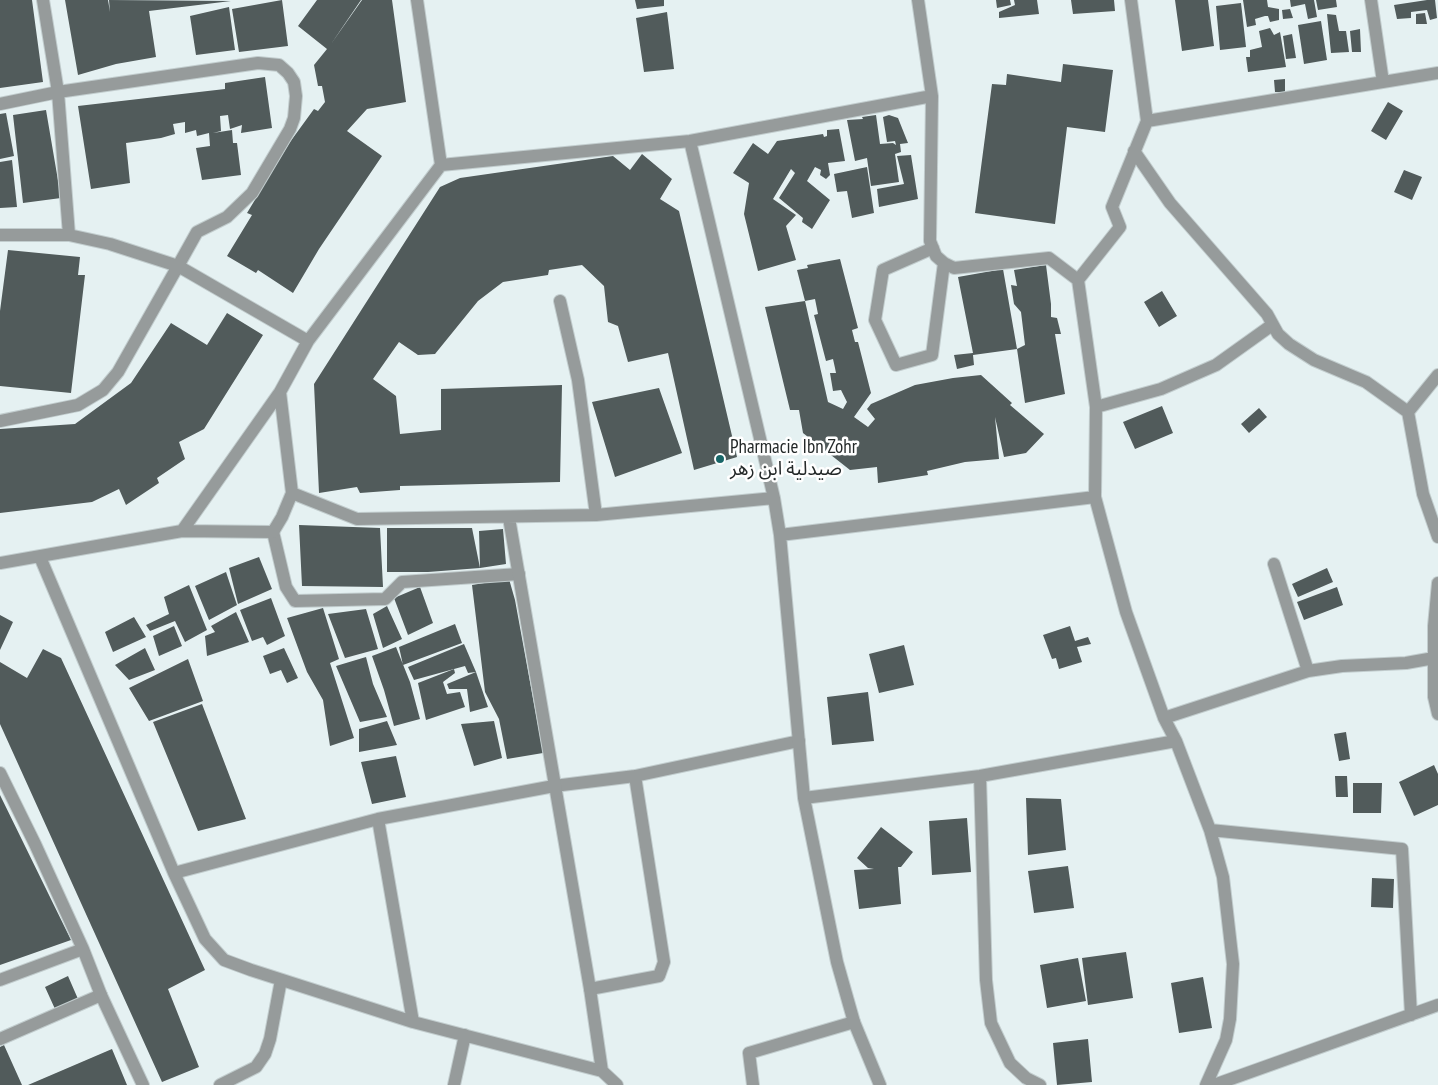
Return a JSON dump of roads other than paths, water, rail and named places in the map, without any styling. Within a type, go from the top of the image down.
[{"type":"street","points":[[43,0],[58,92],[70,235]]},
{"type":"street","points":[[182,531],[280,392],[308,342],[441,165],[417,0]]},
{"type":"street","points":[[918,0],[932,96],[930,240],[936,256],[954,268],[1049,258],[1078,280],[1096,407],[1095,497],[1126,612],[1164,718],[1176,741],[1210,830],[1223,877],[1233,964],[1232,996],[1226,1040],[1206,1085]]},
{"type":"street","points":[[1078,280],[1120,227],[1112,207],[1147,121],[1131,0]]},
{"type":"street","points":[[1371,0],[1383,82]]},
{"type":"street","points":[[0,104],[58,92],[248,64],[279,65],[294,82],[296,96],[294,118],[290,129],[252,193],[228,217],[197,232],[118,372],[103,390],[78,405],[0,421]]},
{"type":"street","points":[[1147,121],[1438,72]]},
{"type":"street","points":[[441,165],[690,141],[932,96]]},
{"type":"street","points":[[690,141],[774,498],[780,535],[804,798],[837,962],[854,1022],[880,1085]]},
{"type":"street","points":[[1134,151],[1170,203],[1267,314],[1272,325],[1289,344],[1314,360],[1366,382],[1408,412],[1423,494],[1438,538]]},
{"type":"street","points":[[0,235],[70,235],[110,244],[178,266],[308,342]]},
{"type":"street","points":[[933,248],[884,270],[876,320],[896,365],[932,354],[944,263]]},
{"type":"street","points":[[560,301],[578,380],[596,515]]},
{"type":"street","points":[[1096,407],[1160,389],[1216,364],[1272,325]]},
{"type":"street","points":[[1408,412],[1438,375]]},
{"type":"street","points":[[280,392],[292,494],[282,518],[273,532],[286,587],[295,601],[385,599],[402,582],[519,574]]},
{"type":"street","points":[[292,494],[357,519],[509,518],[596,515],[774,498]]},
{"type":"street","points":[[780,535],[1095,497]]},
{"type":"street","points":[[509,518],[590,989],[602,1071]]},
{"type":"street","points":[[0,563],[40,558],[182,531],[273,532]]},
{"type":"street","points":[[40,558],[174,873],[205,939],[224,960],[413,1022],[602,1071],[617,1085]]},
{"type":"street","points":[[1274,564],[1308,671]]},
{"type":"street","points":[[1438,583],[1434,626],[1434,697],[1438,714]]},
{"type":"street","points":[[1164,718],[1308,671],[1342,666],[1406,663],[1434,658]]},
{"type":"street","points":[[174,873],[378,819],[554,786],[635,776],[799,741]]},
{"type":"street","points":[[804,798],[980,776],[1176,741]]},
{"type":"street","points":[[0,773],[82,949],[100,995],[144,1085]]},
{"type":"street","points":[[590,989],[659,976],[664,962],[635,776]]},
{"type":"street","points":[[980,776],[986,980],[991,1023],[1010,1063],[1026,1078],[1040,1085]]},
{"type":"street","points":[[378,819],[413,1022]]},
{"type":"street","points":[[1210,830],[1402,849],[1411,1015]]},
{"type":"street","points":[[0,980],[82,949]]},
{"type":"street","points":[[224,1084],[256,1067],[265,1054],[270,1039],[281,980]]},
{"type":"street","points":[[0,1039],[100,995]]},
{"type":"street","points":[[1214,1085],[1438,1005]]},
{"type":"street","points":[[753,1085],[749,1053],[854,1022]]},
{"type":"street","points":[[454,1085],[465,1035]]},
{"type":"place","name":"Pharmacie Ibn Zohr صيدلية ابن زهر","points":[[720,459]]}]
